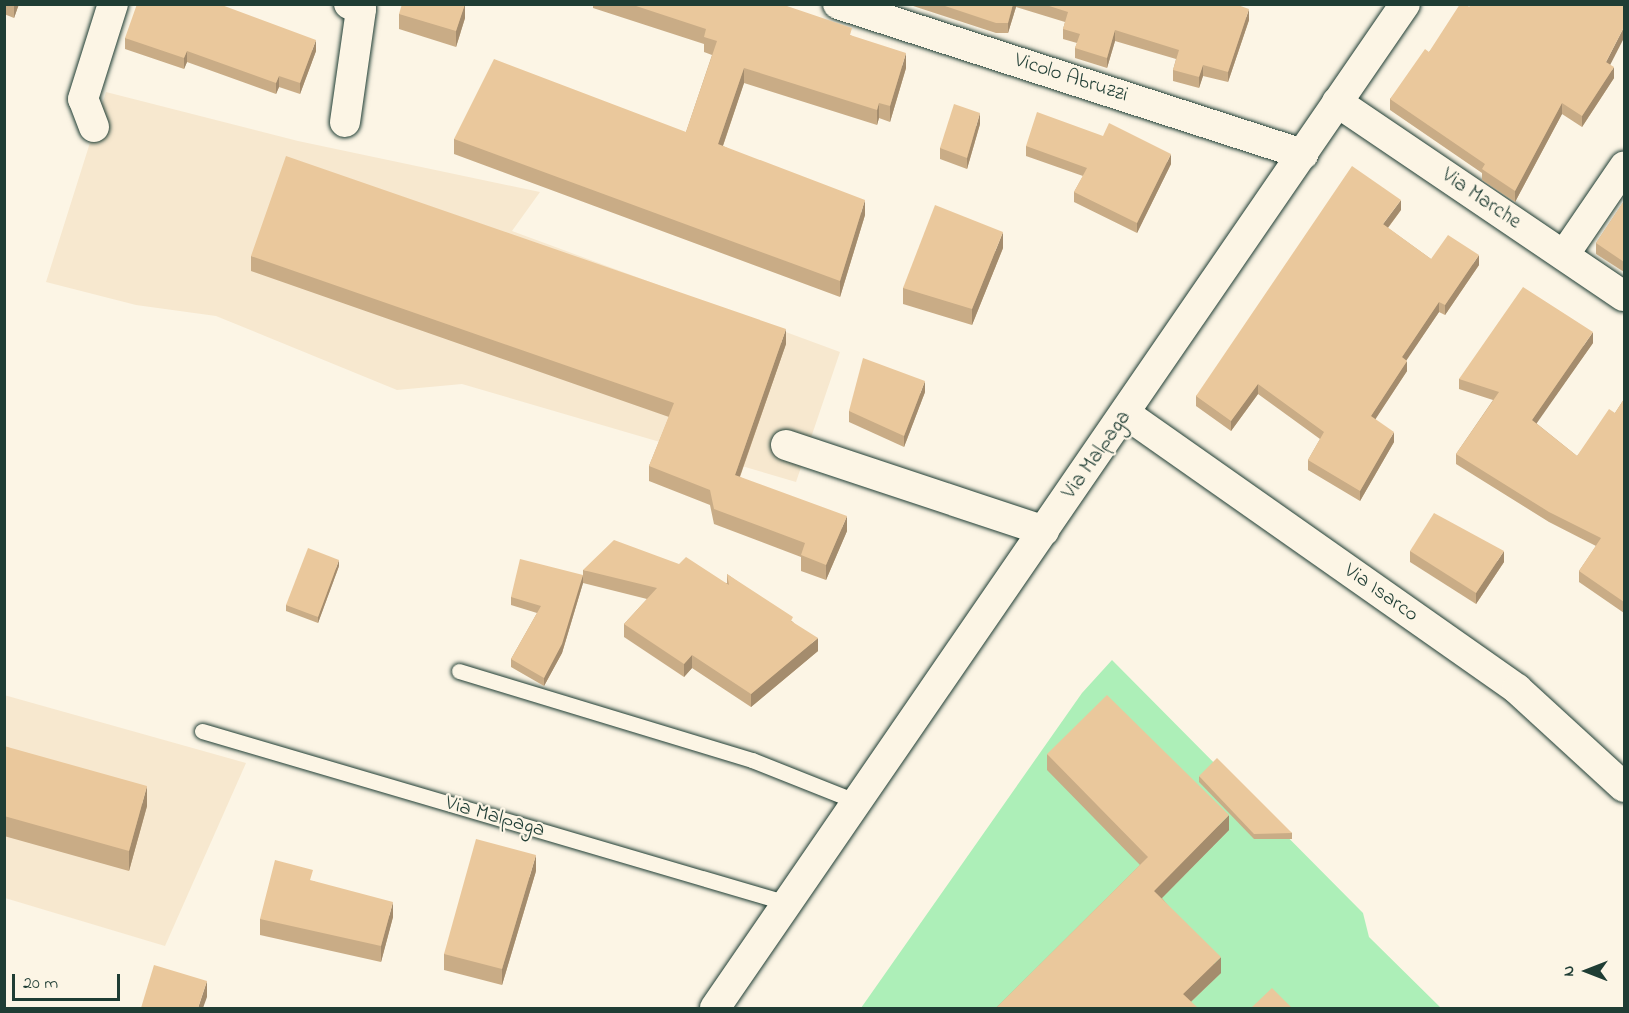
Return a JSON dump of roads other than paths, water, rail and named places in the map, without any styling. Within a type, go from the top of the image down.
[{"type":"street","points":[[94,128],[83,99],[113,4]]},
{"type":"street","name":"Vicolo Abruzzi","points":[[838,4],[1303,154]]},
{"type":"street","name":"Via Malpaga","points":[[715,1008],[855,801],[1126,414],[1405,4]]},
{"type":"street","points":[[345,122],[358,6]]},
{"type":"street","name":"Via Marche","points":[[1337,102],[1624,296]]},
{"type":"street","points":[[1564,255],[1624,167]]},
{"type":"street","name":"Via Isarco","points":[[1126,414],[1516,689],[1624,787]]},
{"type":"street","points":[[786,445],[1044,531]]},
{"type":"lane","points":[[459,671],[752,760],[855,801]]},
{"type":"lane","name":"Via Malpaga","points":[[202,731],[787,903]]}]
